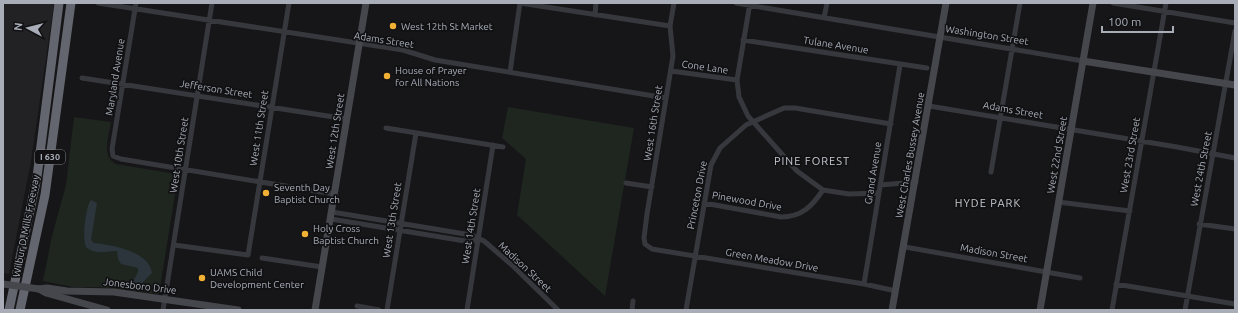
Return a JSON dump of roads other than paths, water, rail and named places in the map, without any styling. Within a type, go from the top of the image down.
[{"type":"highway","name":"Wilbur D. Mills Freeway","points":[[9,310],[37,178],[60,3]]},
{"type":"highway","name":"Wilbur D. Mills Freeway","points":[[20,310],[45,195],[71,3]]},
{"type":"street","name":"Adams Street","points":[[98,3],[359,45],[403,50],[435,60],[666,98]]},
{"type":"street","name":"Maryland Avenue","points":[[136,3],[112,154],[115,158],[185,170]]},
{"type":"street","name":"West 10th Street","points":[[163,310],[212,3]]},
{"type":"street","name":"West 11th Street","points":[[174,245],[248,255],[289,3]]},
{"type":"street","name":"West 12th Street","points":[[315,310],[366,3]]},
{"type":"street","points":[[510,72],[520,3],[670,26]]},
{"type":"street","points":[[595,15],[596,3]]},
{"type":"street","name":"West 16th Street","points":[[646,246],[644,238],[673,56],[670,26],[674,3]]},
{"type":"street","name":"Washington Street","points":[[736,3],[750,4],[824,18],[1154,73],[1235,85]]},
{"type":"street","points":[[824,18],[827,3]]},
{"type":"street","name":"West Charles Bussey Avenue","points":[[892,310],[905,247],[946,3]]},
{"type":"street","points":[[992,172],[1020,3]]},
{"type":"street","name":"West 22nd Street","points":[[1040,310],[1093,3]]},
{"type":"street","points":[[1113,3],[1235,23]]},
{"type":"street","name":"West 23rd Street","points":[[1112,310],[1166,3]]},
{"type":"street","points":[[750,4],[737,80],[741,102],[753,122],[797,171],[823,190],[849,194],[879,193]]},
{"type":"street","name":"West 24th Street","points":[[1185,310],[1199,224],[1214,154],[1235,31]]},
{"type":"street","name":"Tulane Avenue","points":[[743,40],[927,68]]},
{"type":"street","name":"Grand Avenue","points":[[864,284],[900,65]]},
{"type":"street","name":"Cone Lane","points":[[671,71],[737,80]]},
{"type":"street","name":"Jefferson Street","points":[[82,78],[346,119]]},
{"type":"street","name":"Adams Street","points":[[929,106],[1001,117],[1235,158]]},
{"type":"street","name":"Princeton Drive","points":[[686,310],[711,165],[716,153],[724,143],[753,122],[788,108],[890,124]]},
{"type":"street","points":[[386,128],[503,147]]},
{"type":"street","name":"West 13th Street","points":[[387,310],[416,133]]},
{"type":"street","name":"West 14th Street","points":[[467,310],[493,145]]},
{"type":"street","points":[[185,170],[334,194]]},
{"type":"street","points":[[880,185],[916,182]]},
{"type":"street","points":[[626,183],[652,187]]},
{"type":"street","name":"Pinewood Drive","points":[[704,203],[781,217],[790,217],[807,210],[823,190]]},
{"type":"street","points":[[1058,202],[1130,211]]},
{"type":"street","points":[[331,216],[471,242],[478,239]]},
{"type":"street","name":"Madison Street","points":[[331,216],[401,223],[472,235],[484,241],[513,266],[558,310]]},
{"type":"street","points":[[1199,224],[1235,229]]},
{"type":"street","name":"Green Meadow Drive","points":[[646,246],[652,249],[864,284],[896,291]]},
{"type":"street","name":"Madison Street","points":[[905,247],[1080,278]]},
{"type":"street","points":[[262,258],[322,267]]},
{"type":"street","name":"Jonesboro Drive","points":[[3,284],[38,289],[47,288],[67,291],[114,292],[238,310]]},
{"type":"street","points":[[1116,284],[1235,304]]},
{"type":"street","name":"Jonesboro Drive","points":[[38,289],[46,293],[107,310]]},
{"type":"street","points":[[632,310],[633,301]]},
{"type":"street","points":[[357,306],[379,310]]},
{"type":"place","name":"West 12th St Market","points":[[393,26]]},
{"type":"place","name":"House of Prayer for All Nations","points":[[387,76]]},
{"type":"place","name":"Seventh Day Baptist Church","points":[[266,193]]},
{"type":"place","name":"Holy Cross Baptist Church","points":[[305,234]]},
{"type":"place","name":"UAMS Child Development Center","points":[[202,278]]},
{"type":"district","name":"PINE FOREST","points":[[812,161]]},
{"type":"district","name":"HYDE PARK","points":[[988,203]]}]
